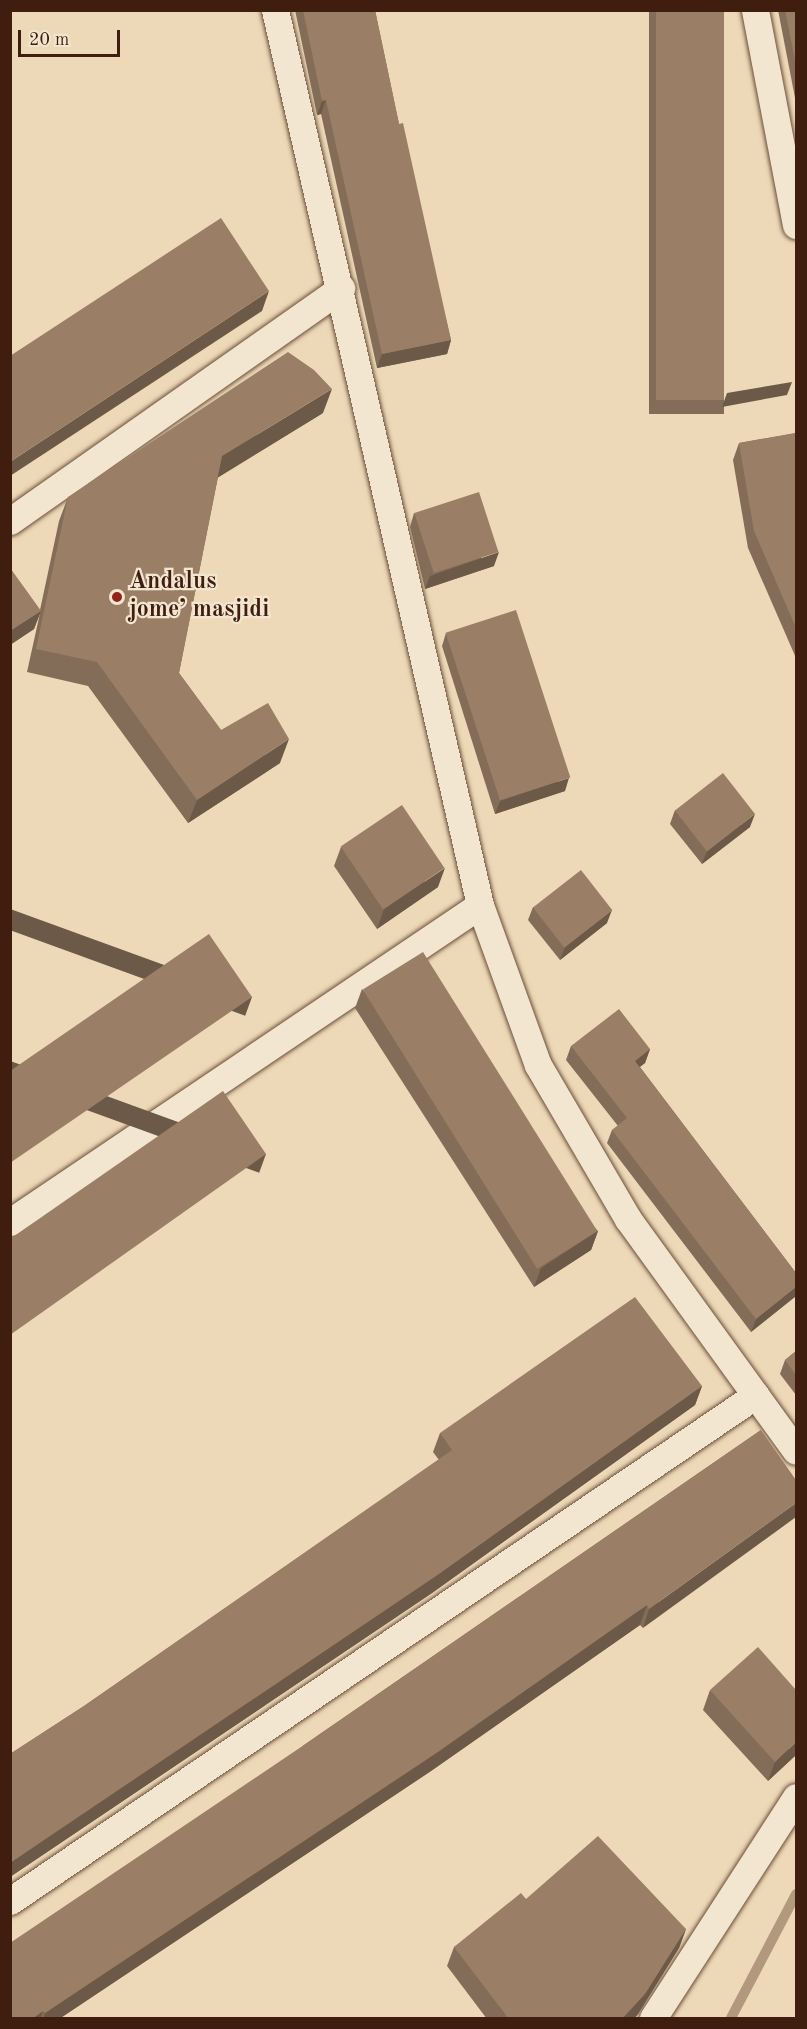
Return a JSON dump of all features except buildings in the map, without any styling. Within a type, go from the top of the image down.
[{"type":"street","points":[[275,10],[341,288],[480,905],[538,1065],[628,1219],[796,1451]]},
{"type":"street","points":[[755,10],[796,225]]},
{"type":"street","points":[[10,521],[341,288]]},
{"type":"street","points":[[10,1222],[480,905]]},
{"type":"street","points":[[10,1901],[756,1395]]},
{"type":"street","points":[[653,2019],[796,1797]]},
{"type":"waterway","points":[[731,2018],[796,1894]]},
{"type":"place","name":"Andalus jome’ masjidi","points":[[117,597]]}]
